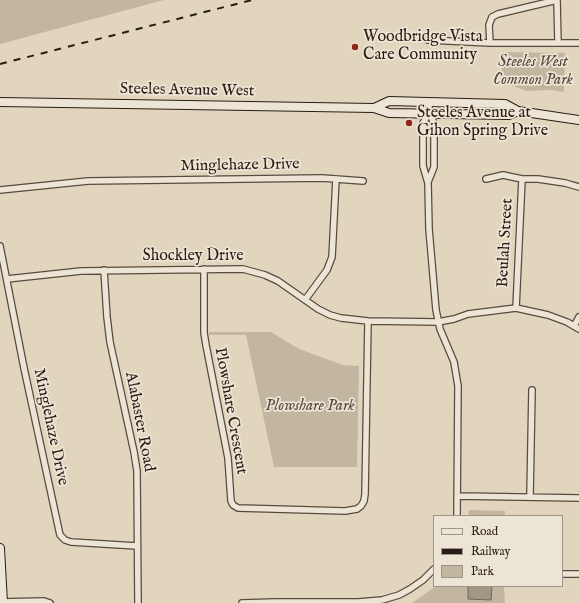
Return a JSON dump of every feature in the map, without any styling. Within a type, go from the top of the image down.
[{"type":"main road","name":"Steeles Avenue West","points":[[374,108],[389,101],[505,104],[518,111],[541,113],[579,120]]},
{"type":"main road","name":"Steeles Avenue West","points":[[0,102],[374,108],[389,113],[509,115],[518,111]]},
{"type":"main road","points":[[0,548],[2,602]]},
{"type":"street","points":[[490,43],[490,25],[492,17],[498,14],[557,0],[558,43]]},
{"type":"street","points":[[428,40],[490,43],[579,43]]},
{"type":"street","points":[[428,183],[434,167],[434,123],[429,113],[429,102]]},
{"type":"street","points":[[429,113],[423,123],[423,166],[428,183],[429,229],[438,322],[454,362],[458,386],[457,515]]},
{"type":"street","points":[[486,179],[503,175],[522,179],[538,179],[565,183],[579,187]]},
{"type":"street","name":"Minglehaze Drive","points":[[0,190],[88,181],[322,178],[363,181]]},
{"type":"street","points":[[305,300],[327,270],[332,257],[336,179]]},
{"type":"street","name":"Beulah Street","points":[[516,308],[522,179]]},
{"type":"street","name":"Minglehaze Drive","points":[[0,246],[24,368],[60,535],[65,540],[71,542],[137,546]]},
{"type":"street","name":"Shockley Drive","points":[[7,279],[81,271],[230,268],[252,270],[278,281],[330,315],[341,318],[368,321],[438,322],[454,319],[468,314],[516,308],[548,315],[567,322],[576,328]]},
{"type":"street","name":"Plowshare Crescent","points":[[204,269],[204,334],[228,458],[231,501],[233,505],[238,508],[345,511],[357,509],[361,506],[364,501],[365,494],[368,321]]},
{"type":"street","name":"Alabaster Road","points":[[104,270],[110,342],[137,471],[138,603]]},
{"type":"street","points":[[576,328],[579,317]]},
{"type":"street","points":[[530,496],[532,390]]},
{"type":"street","points":[[458,496],[579,498]]},
{"type":"street","points":[[242,603],[358,602],[382,600],[399,595],[410,589],[423,580],[433,570]]},
{"type":"street","points":[[563,574],[579,574]]},
{"type":"street","points":[[2,602],[44,601],[50,603]]},
{"type":"green space","points":[[0,0],[164,0],[0,44]]},
{"type":"green space","name":"Steeles West Common Park","points":[[502,52],[565,53],[564,92],[551,90],[527,91],[513,86],[501,85]]},
{"type":"green space","name":"Plowshare Park","points":[[209,332],[271,332],[299,349],[343,365],[359,366],[357,467],[274,467],[246,335],[209,335]]},
{"type":"green space","points":[[469,510],[505,511],[505,515],[468,515]]},
{"type":"green space","points":[[435,587],[504,587],[505,603],[412,603]]},
{"type":"shaded area","points":[[468,587],[492,587],[491,600],[468,599]]},
{"type":"railway","points":[[0,64],[252,0]]},
{"type":"place","name":"Woodbridge Vista Care Community","points":[[355,47]]},
{"type":"place","name":"Steeles Avenue at Gihon Spring Drive","points":[[409,123]]}]
